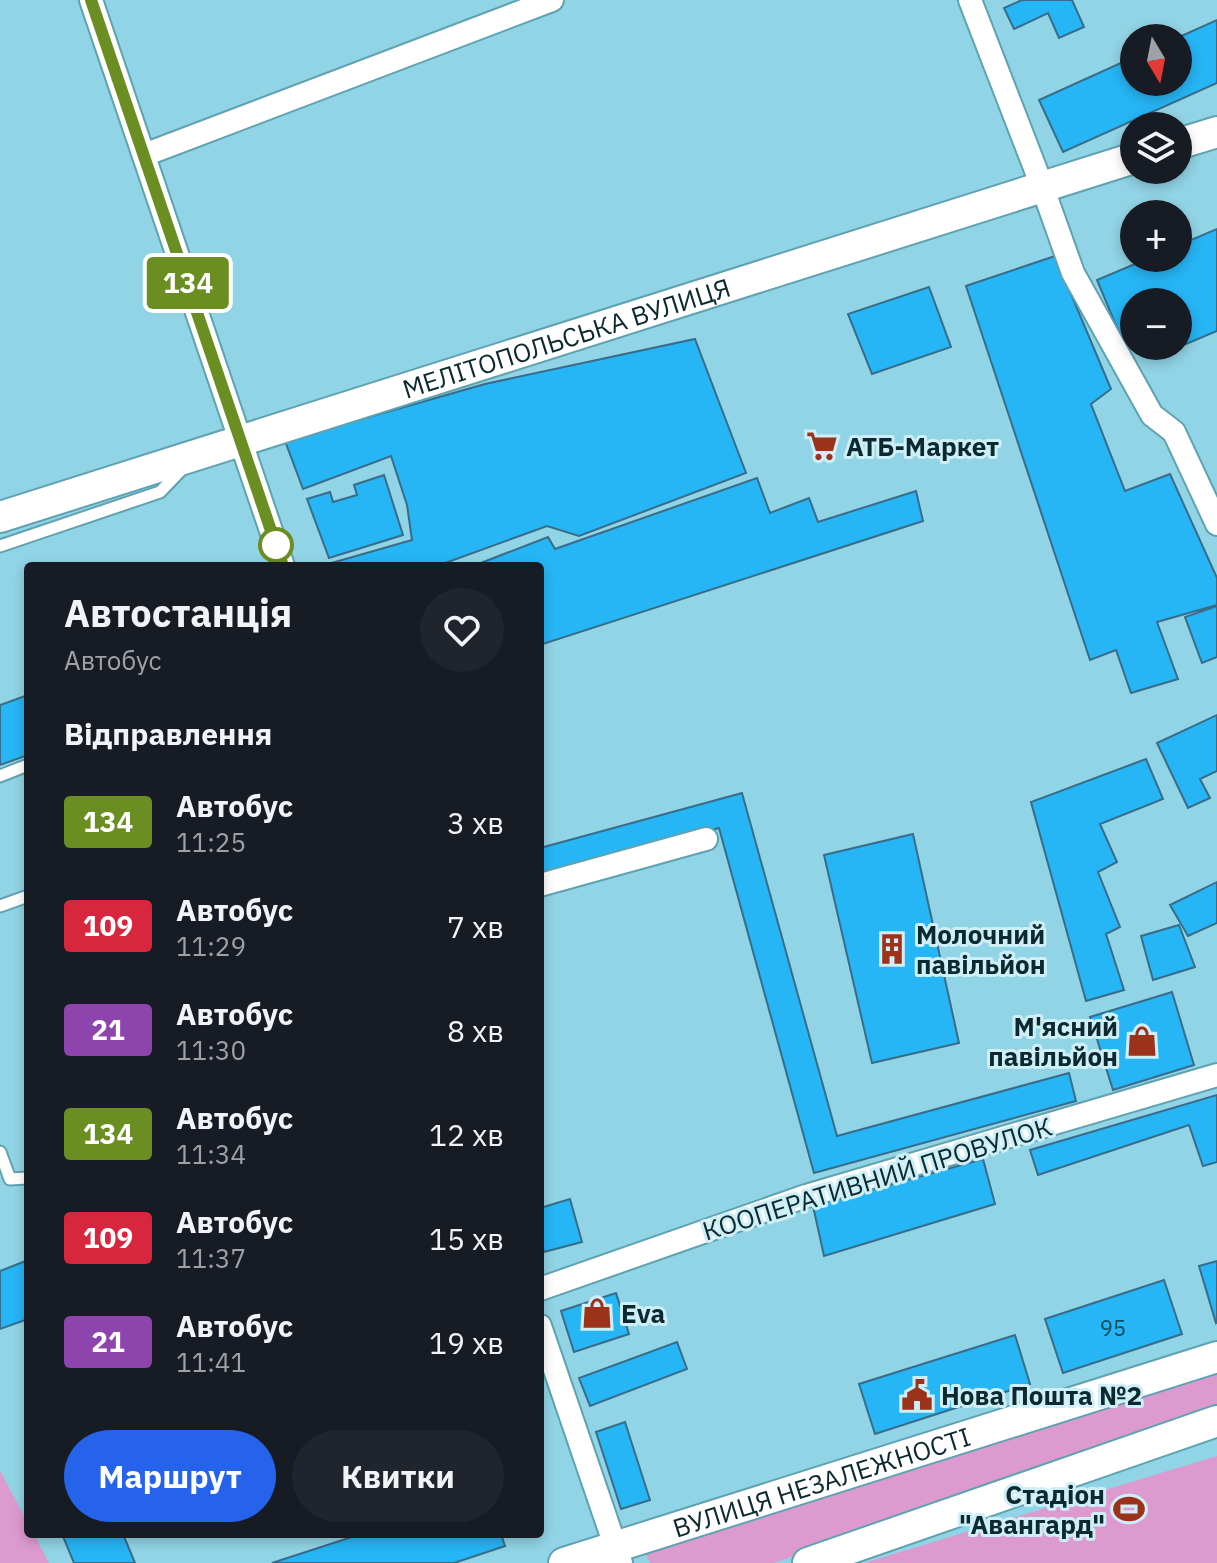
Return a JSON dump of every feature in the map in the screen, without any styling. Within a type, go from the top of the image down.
[{"type":"main road","points":[[1192,140],[1217,132]]},
{"type":"main road","name":"МЕЛІТОПОЛЬСЬКА ВУЛИЦЯ","points":[[0,517],[241,438],[1120,162]]},
{"type":"main road","name":"ВУЛИЦЯ НЕЗАЛЕЖНОСТІ","points":[[564,1563],[617,1555],[1217,1357]]},
{"type":"main road","points":[[808,1563],[1217,1421]]},
{"type":"street","points":[[91,0],[282,562]]},
{"type":"street","points":[[144,155],[552,0]]},
{"type":"street","points":[[970,0],[1087,303],[1152,415],[1174,432],[1217,524]]},
{"type":"street","points":[[544,884],[706,839]]},
{"type":"street","name":"КООПЕРАТИВНИЙ ПРОВУЛОК","points":[[544,1288],[806,1196],[1217,1075]]},
{"type":"street","points":[[544,1338],[617,1555]]},
{"type":"lane","points":[[0,546],[160,492],[199,452]]},
{"type":"lane","points":[[0,776],[24,767]]},
{"type":"lane","points":[[0,906],[24,897]]},
{"type":"lane","points":[[0,1152],[10,1179],[24,1178]]},
{"type":"shaded area","points":[[1217,1366],[1217,1413],[774,1563],[650,1563],[644,1551]]},
{"type":"shaded area","name":"Стадіон \"Авангард\"","points":[[1217,1456],[1217,1563],[864,1563]]},
{"type":"shaded area","points":[[0,1471],[24,1516],[24,1538],[36,1538],[49,1563],[0,1563]]},
{"type":"building","points":[[1022,0],[1072,0],[1084,27],[1059,38],[1048,13],[1014,29],[1004,8]]},
{"type":"building","points":[[1217,20],[1217,83],[1192,94],[1192,31]]},
{"type":"building","points":[[1120,63],[1120,96],[1188,96],[1152,112],[1120,112],[1120,126],[1063,152],[1039,100]]},
{"type":"building","points":[[1217,229],[1217,331],[1192,342],[1192,288],[1120,288],[1120,335],[1097,280],[1120,270],[1192,272],[1192,240]]},
{"type":"building","points":[[1055,256],[1111,389],[1091,404],[1125,491],[1170,474],[1217,578],[1217,605],[1157,622],[1178,679],[1131,693],[1116,650],[1090,660],[966,286]]},
{"type":"building","points":[[929,287],[951,347],[872,374],[848,314]]},
{"type":"building","points":[[695,339],[746,473],[579,536],[547,526],[448,562],[335,562],[412,540],[407,505],[391,456],[303,489],[285,441],[485,384]]},
{"type":"building","points":[[384,475],[403,535],[329,558],[307,499],[330,492],[333,502],[357,495],[354,485]]},
{"type":"building","points":[[757,478],[770,513],[809,498],[818,522],[916,491],[923,521],[544,644],[544,562],[483,562],[548,537],[555,549]]},
{"type":"building","points":[[1217,606],[1217,657],[1202,663],[1185,617]]},
{"type":"building","points":[[24,696],[24,756],[0,765],[0,705]]},
{"type":"building","points":[[1217,715],[1217,771],[1200,779],[1210,798],[1188,808],[1157,743]]},
{"type":"building","points":[[1146,759],[1163,799],[1100,824],[1117,862],[1098,872],[1120,927],[1106,934],[1124,990],[1086,1001],[1031,802]]},
{"type":"building","points":[[742,793],[837,1136],[1069,1073],[1076,1101],[814,1173],[719,828],[544,876],[544,847]]},
{"type":"building","name":"Молочний павільйон","points":[[913,834],[959,1043],[872,1063],[824,855]]},
{"type":"building","points":[[1217,882],[1217,923],[1188,936],[1170,905]]},
{"type":"building","points":[[1179,925],[1195,967],[1153,980],[1141,936]]},
{"type":"building","name":"М'ясний павільйон","points":[[1172,992],[1194,1065],[1113,1090],[1090,1017]]},
{"type":"building","points":[[1217,1095],[1217,1162],[1203,1166],[1189,1125],[1038,1175],[1030,1150]]},
{"type":"building","points":[[983,1159],[995,1204],[824,1256],[813,1206]]},
{"type":"building","points":[[570,1199],[582,1242],[544,1252],[544,1207]]},
{"type":"building","points":[[1217,1261],[1217,1322],[1216,1323],[1199,1266]]},
{"type":"building","points":[[24,1262],[24,1320],[0,1329],[0,1271]]},
{"type":"building","points":[[1164,1280],[1182,1334],[1063,1373],[1045,1319]]},
{"type":"building","points":[[616,1293],[629,1334],[574,1352],[561,1311]]},
{"type":"building","points":[[1015,1335],[1030,1384],[875,1434],[859,1384]]},
{"type":"building","points":[[677,1342],[687,1369],[590,1406],[579,1378]]},
{"type":"building","points":[[625,1422],[650,1500],[621,1509],[596,1432]]},
{"type":"building","points":[[64,1538],[125,1538],[135,1563],[74,1563]]},
{"type":"building","points":[[349,1538],[502,1538],[505,1546],[454,1563],[272,1563]]},
{"type":"bus line","name":"134","points":[[91,0],[282,562]]},
{"type":"place","name":"АТБ-Маркет","points":[[822,446]]},
{"type":"place","name":"Молочний павільйон","points":[[892,949]]},
{"type":"place","name":"М'ясний павільйон","points":[[1142,1041]]},
{"type":"place","name":"Eva","points":[[597,1313]]},
{"type":"place","name":"Нова Пошта №2","points":[[917,1395]]},
{"type":"place","name":"Стадіон \"Авангард\"","points":[[1129,1509]]}]
